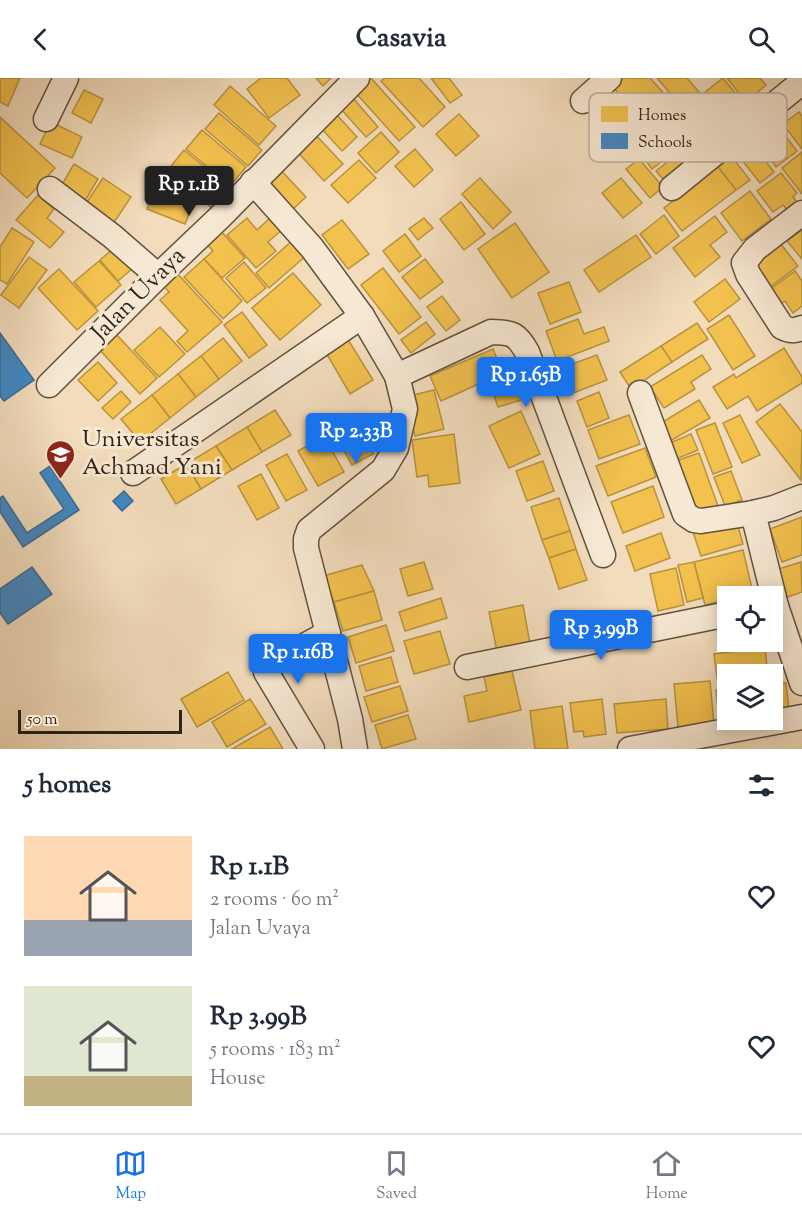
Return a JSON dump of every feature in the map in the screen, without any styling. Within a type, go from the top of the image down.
[{"type":"street","points":[[46,119],[66,78]]},
{"type":"street","name":"Jalan Uvaya","points":[[49,385],[357,78]]},
{"type":"street","points":[[592,93],[609,78]]},
{"type":"street","points":[[787,94],[802,82]]},
{"type":"street","points":[[583,101],[589,96]]},
{"type":"street","points":[[672,188],[704,162]]},
{"type":"street","points":[[253,182],[312,248],[362,316],[398,376],[405,409],[396,448],[382,470],[321,518],[309,530],[306,539],[306,548],[350,719],[355,749]]},
{"type":"street","points":[[50,189],[112,236],[158,276]]},
{"type":"street","points":[[802,213],[755,249],[744,263],[745,269],[782,327],[789,331],[802,328]]},
{"type":"street","points":[[133,473],[362,316]]},
{"type":"street","points":[[398,376],[491,332],[508,332],[519,339],[527,352],[603,555]]},
{"type":"street","points":[[640,393],[685,514],[689,518],[700,520],[753,513],[802,497]]},
{"type":"street","points":[[753,513],[769,586]]},
{"type":"street","points":[[467,667],[717,616]]},
{"type":"street","points":[[783,631],[802,683]]},
{"type":"street","points":[[312,749],[266,672],[268,667],[277,661],[328,633]]},
{"type":"street","points":[[630,749],[802,717]]},
{"type":"building: Homes","points":[[0,78],[20,78],[8,106],[0,102]]},
{"type":"building: Homes","points":[[261,78],[287,78],[300,95],[269,118],[247,89]]},
{"type":"building: Homes","points":[[316,78],[331,78],[323,86]]},
{"type":"building: Homes","points":[[371,78],[415,127],[399,141],[355,92]]},
{"type":"building: Homes","points":[[385,78],[419,78],[445,107],[423,127],[381,81]]},
{"type":"building: Homes","points":[[431,78],[449,78],[462,95],[450,103]]},
{"type":"building: Homes","points":[[621,78],[650,78],[664,93],[618,93],[612,86]]},
{"type":"building: Homes","points":[[657,78],[687,78],[699,92],[698,93],[670,93]]},
{"type":"building: Homes","points":[[723,78],[735,93],[704,93]]},
{"type":"building: Homes","points":[[727,78],[760,78],[766,85],[757,93],[739,93]]},
{"type":"building: Homes","points":[[230,86],[276,126],[259,145],[214,105]]},
{"type":"building: Homes","points":[[84,90],[103,99],[91,123],[72,113]]},
{"type":"building: Homes","points":[[353,98],[378,127],[366,137],[341,109]]},
{"type":"building: Homes","points":[[799,112],[802,116],[802,149],[787,129],[787,121]]},
{"type":"building: Homes","points":[[219,113],[262,150],[248,166],[205,129]]},
{"type":"building: Homes","points":[[459,114],[479,136],[456,156],[436,134]]},
{"type":"building: Homes","points":[[337,115],[357,137],[342,151],[321,128]]},
{"type":"building: Homes","points":[[0,117],[55,168],[27,198],[0,173]]},
{"type":"building: Homes","points":[[51,122],[82,137],[72,158],[40,144]]},
{"type":"building: Homes","points":[[202,130],[246,167],[230,186],[186,149]]},
{"type":"building: Homes","points":[[311,130],[343,164],[324,181],[293,147]]},
{"type":"building: Homes","points":[[381,132],[399,152],[376,173],[358,153]]},
{"type":"building: Homes","points":[[787,138],[797,151],[787,159]]},
{"type":"building: Homes","points":[[415,149],[433,170],[414,187],[395,166]]},
{"type":"building: Homes","points":[[184,150],[230,188],[212,208],[167,171]]},
{"type":"building: Homes","points":[[802,152],[802,194],[782,168]]},
{"type":"building: Homes","points":[[359,160],[376,178],[348,203],[331,185]]},
{"type":"building: Homes","points":[[635,162],[642,162],[663,187],[650,198],[626,169]]},
{"type":"building: Homes","points":[[647,162],[661,162],[652,169]]},
{"type":"building: Homes","points":[[667,162],[701,162],[670,187],[656,171]]},
{"type":"building: Homes","points":[[725,162],[736,162],[750,180],[736,190],[718,167]]},
{"type":"building: Homes","points":[[743,162],[766,162],[774,172],[760,183]]},
{"type":"building: Homes","points":[[772,162],[783,162],[776,167]]},
{"type":"building: Homes","points":[[74,164],[98,179],[82,206],[58,191]]},
{"type":"building: Homes","points":[[277,166],[306,197],[291,211],[262,180]]},
{"type":"building: Homes","points":[[718,167],[736,190],[682,231],[664,208]]},
{"type":"building: Homes","points":[[781,173],[797,193],[793,197],[799,205],[789,212],[783,205],[773,212],[757,191]]},
{"type":"building: Homes","points":[[103,178],[131,197],[113,224],[85,205]]},
{"type":"building: Homes","points":[[480,178],[511,212],[493,229],[462,194]]},
{"type":"building: Homes","points":[[621,178],[642,203],[623,218],[602,193]]},
{"type":"building: Homes","points":[[157,185],[195,200],[185,224],[147,209]]},
{"type":"building: Homes","points":[[750,191],[771,219],[742,241],[721,213]]},
{"type":"building: Homes","points":[[38,195],[54,209],[47,218],[64,232],[50,248],[16,220]]},
{"type":"building: Homes","points":[[461,202],[485,234],[464,250],[440,219]]},
{"type":"building: Homes","points":[[664,215],[679,236],[656,254],[640,234]]},
{"type":"building: Homes","points":[[272,216],[283,229],[268,242],[276,251],[256,268],[227,235],[247,218],[257,230]]},
{"type":"building: Homes","points":[[715,216],[727,232],[710,245],[720,257],[695,277],[673,248]]},
{"type":"building: Homes","points":[[424,218],[433,228],[418,240],[409,229]]},
{"type":"building: Homes","points":[[342,220],[369,254],[348,269],[322,235]]},
{"type":"building: Homes","points":[[515,223],[549,272],[512,298],[478,249]]},
{"type":"building: Homes","points":[[12,228],[34,242],[7,284],[0,280],[0,247]]},
{"type":"building: Homes","points":[[219,229],[245,258],[222,278],[204,259],[213,251],[205,242]]},
{"type":"building: Homes","points":[[802,230],[802,259],[787,241]]},
{"type":"building: Homes","points":[[405,234],[421,256],[399,272],[383,251]]},
{"type":"building: Homes","points":[[636,235],[651,257],[599,292],[584,270]]},
{"type":"building: Homes","points":[[294,239],[307,255],[269,288],[256,273]]},
{"type":"building: Homes","points":[[780,243],[798,266],[770,287],[752,264]]},
{"type":"building: Homes","points":[[115,247],[133,268],[118,281],[100,260]]},
{"type":"building: Homes","points":[[29,257],[47,270],[19,308],[1,295]]},
{"type":"building: Homes","points":[[204,259],[242,301],[223,319],[184,277]]},
{"type":"building: Homes","points":[[425,259],[443,282],[420,299],[402,277]]},
{"type":"building: Homes","points":[[99,261],[121,285],[96,307],[74,282]]},
{"type":"building: Homes","points":[[244,262],[266,288],[247,303],[226,278]]},
{"type":"building: Homes","points":[[383,268],[421,317],[399,334],[361,285]]},
{"type":"building: Homes","points":[[59,269],[98,311],[77,330],[38,288]]},
{"type":"building: Homes","points":[[175,271],[222,322],[187,352],[177,341],[188,331],[160,300],[169,292],[162,284]]},
{"type":"building: Homes","points":[[795,271],[802,281],[802,306],[793,313],[785,301],[776,308],[765,293]]},
{"type":"building: Homes","points":[[293,273],[321,305],[280,340],[252,308]]},
{"type":"building: Homes","points":[[725,279],[740,299],[709,322],[694,302]]},
{"type":"building: Homes","points":[[569,282],[581,312],[550,324],[538,293]]},
{"type":"building: Homes","points":[[442,296],[460,320],[446,331],[427,307]]},
{"type":"building: Homes","points":[[242,312],[267,345],[249,358],[224,325]]},
{"type":"building: Homes","points":[[729,315],[755,356],[733,370],[707,329]]},
{"type":"building: Homes","points":[[578,319],[584,334],[604,327],[609,341],[557,361],[546,331]]},
{"type":"building: Homes","points":[[426,322],[435,334],[411,353],[401,340]]},
{"type":"building: Homes","points":[[697,323],[708,339],[672,362],[661,346]]},
{"type":"building: Homes","points":[[160,327],[185,354],[159,377],[134,350]]},
{"type":"building: Homes","points":[[115,333],[157,378],[140,394],[98,348]]},
{"type":"building: Homes","points":[[223,338],[242,361],[219,379],[201,356]]},
{"type":"building: Homes","points":[[347,338],[373,380],[350,394],[325,351]]},
{"type":"building: Homes","points":[[661,346],[672,362],[631,389],[620,372]]},
{"type":"building: Homes","points":[[784,348],[802,377],[802,383],[757,411],[748,396],[727,409],[713,387],[734,374],[736,378]]},
{"type":"building: Homes","points":[[493,349],[503,373],[441,401],[430,376]]},
{"type":"building: Homes","points":[[597,355],[607,380],[573,393],[564,367]]},
{"type":"building: Homes","points":[[702,355],[711,369],[691,382],[695,389],[664,408],[650,387]]},
{"type":"building: Homes","points":[[201,356],[219,379],[196,397],[178,374]]},
{"type":"building: Homes","points":[[98,362],[117,383],[98,401],[78,380]]},
{"type":"building: Homes","points":[[178,374],[196,397],[170,418],[152,395]]},
{"type":"building: Homes","points":[[516,384],[521,400],[498,407],[493,392]]},
{"type":"building: Homes","points":[[434,390],[444,429],[415,436],[405,397]]},
{"type":"building: Homes","points":[[121,391],[131,402],[113,419],[102,408]]},
{"type":"building: Homes","points":[[599,392],[609,418],[587,427],[577,401]]},
{"type":"building: Homes","points":[[152,395],[170,418],[140,442],[121,419]]},
{"type":"building: Homes","points":[[699,400],[710,418],[672,440],[661,423]]},
{"type":"building: Homes","points":[[780,404],[802,432],[801,480],[756,422]]},
{"type":"building: Homes","points":[[275,410],[291,435],[262,452],[247,427]]},
{"type":"building: Homes","points":[[521,411],[540,454],[509,468],[489,426]]},
{"type":"building: Homes","points":[[629,415],[640,444],[599,459],[588,430]]},
{"type":"building: Homes","points":[[740,415],[760,455],[742,463],[723,423]]},
{"type":"building: Homes","points":[[352,416],[373,454],[352,465],[331,427]]},
{"type":"building: Homes","points":[[715,423],[732,467],[713,474],[696,430]]},
{"type":"building: Homes","points":[[247,427],[262,452],[232,470],[216,446]]},
{"type":"building: Homes","points":[[454,434],[460,483],[429,487],[428,475],[417,477],[412,440]]},
{"type":"building: Homes","points":[[691,434],[698,450],[676,459],[670,443]]},
{"type":"building: Homes","points":[[324,436],[344,472],[318,486],[298,451]]},
{"type":"building: Homes","points":[[216,446],[232,470],[201,489],[186,464]]},
{"type":"building: Homes","points":[[645,448],[656,477],[608,496],[596,466]]},
{"type":"building: Homes","points":[[699,453],[718,506],[695,514],[676,461]]},
{"type":"building: Homes","points":[[287,454],[307,490],[286,501],[266,465]]},
{"type":"building: Homes","points":[[543,461],[554,491],[527,501],[516,471]]},
{"type":"building: Homes","points":[[186,464],[201,489],[176,504],[161,479]]},
{"type":"building: Homes","points":[[731,471],[742,500],[725,506],[714,477]]},
{"type":"building: Homes","points":[[261,474],[279,508],[257,520],[238,486]]},
{"type":"building: Homes","points":[[653,486],[664,517],[623,533],[611,502]]},
{"type":"building: Homes","points":[[559,498],[570,531],[542,540],[531,507]]},
{"type":"building: Homes","points":[[802,517],[802,555],[782,562],[770,529]]},
{"type":"building: Homes","points":[[736,519],[743,544],[701,556],[693,532]]},
{"type":"building: Homes","points":[[570,531],[576,549],[549,558],[542,540]]},
{"type":"building: Homes","points":[[661,533],[670,558],[635,571],[626,546]]},
{"type":"building: Homes","points":[[576,549],[587,580],[559,589],[549,558]]},
{"type":"building: Homes","points":[[743,550],[751,586],[717,586],[717,602],[705,605],[694,562]]},
{"type":"building: Homes","points":[[424,562],[433,589],[408,596],[400,569]]},
{"type":"building: Homes","points":[[694,562],[703,598],[687,602],[678,565]]},
{"type":"building: Homes","points":[[801,562],[802,592],[785,598],[783,586],[781,586],[775,570]]},
{"type":"building: Homes","points":[[362,565],[374,591],[334,602],[323,576]]},
{"type":"building: Homes","points":[[676,568],[684,605],[658,611],[650,574]]},
{"type":"building: Homes","points":[[374,591],[382,620],[343,631],[334,602]]},
{"type":"building: Homes","points":[[441,598],[447,618],[405,631],[399,612]]},
{"type":"building: Homes","points":[[523,605],[530,644],[497,651],[489,612]]},
{"type":"building: Homes","points":[[386,625],[394,651],[356,663],[348,637]]},
{"type":"building: Homes","points":[[440,631],[450,664],[414,674],[404,641]]},
{"type":"building: Homes","points":[[765,652],[767,664],[717,664],[717,677],[714,654]]},
{"type":"building: Homes","points":[[391,657],[398,682],[366,691],[359,666]]},
{"type":"building: Homes","points":[[512,671],[521,710],[469,722],[464,696],[487,691],[484,677]]},
{"type":"building: Homes","points":[[228,672],[244,700],[197,727],[181,699]]},
{"type":"building: Homes","points":[[710,681],[714,724],[678,727],[674,684]]},
{"type":"building: Homes","points":[[783,683],[786,683],[789,710],[783,711]]},
{"type":"building: Homes","points":[[400,686],[408,711],[372,722],[364,697]]},
{"type":"building: Homes","points":[[250,699],[266,724],[227,747],[212,722]]},
{"type":"building: Homes","points":[[602,699],[606,734],[584,737],[583,731],[574,732],[570,703]]},
{"type":"building: Homes","points":[[666,699],[668,729],[617,733],[614,704]]},
{"type":"building: Homes","points":[[562,706],[568,749],[535,749],[530,711]]},
{"type":"building: Homes","points":[[408,715],[416,739],[382,749],[375,725]]},
{"type":"building: Homes","points":[[270,727],[283,749],[232,749]]},
{"type":"building: Schools","points":[[0,333],[34,380],[4,401],[0,396]]},
{"type":"building: Schools","points":[[50,466],[79,510],[23,547],[0,512],[0,498],[3,496],[27,533],[64,509],[40,473]]},
{"type":"building: Schools","points":[[124,491],[133,501],[122,511],[113,501]]},
{"type":"building: Schools","points":[[32,567],[52,594],[8,624],[0,613],[0,589]]},
{"type":"place","name":"Universitas Achmad Yani","points":[[61,480]]}]
